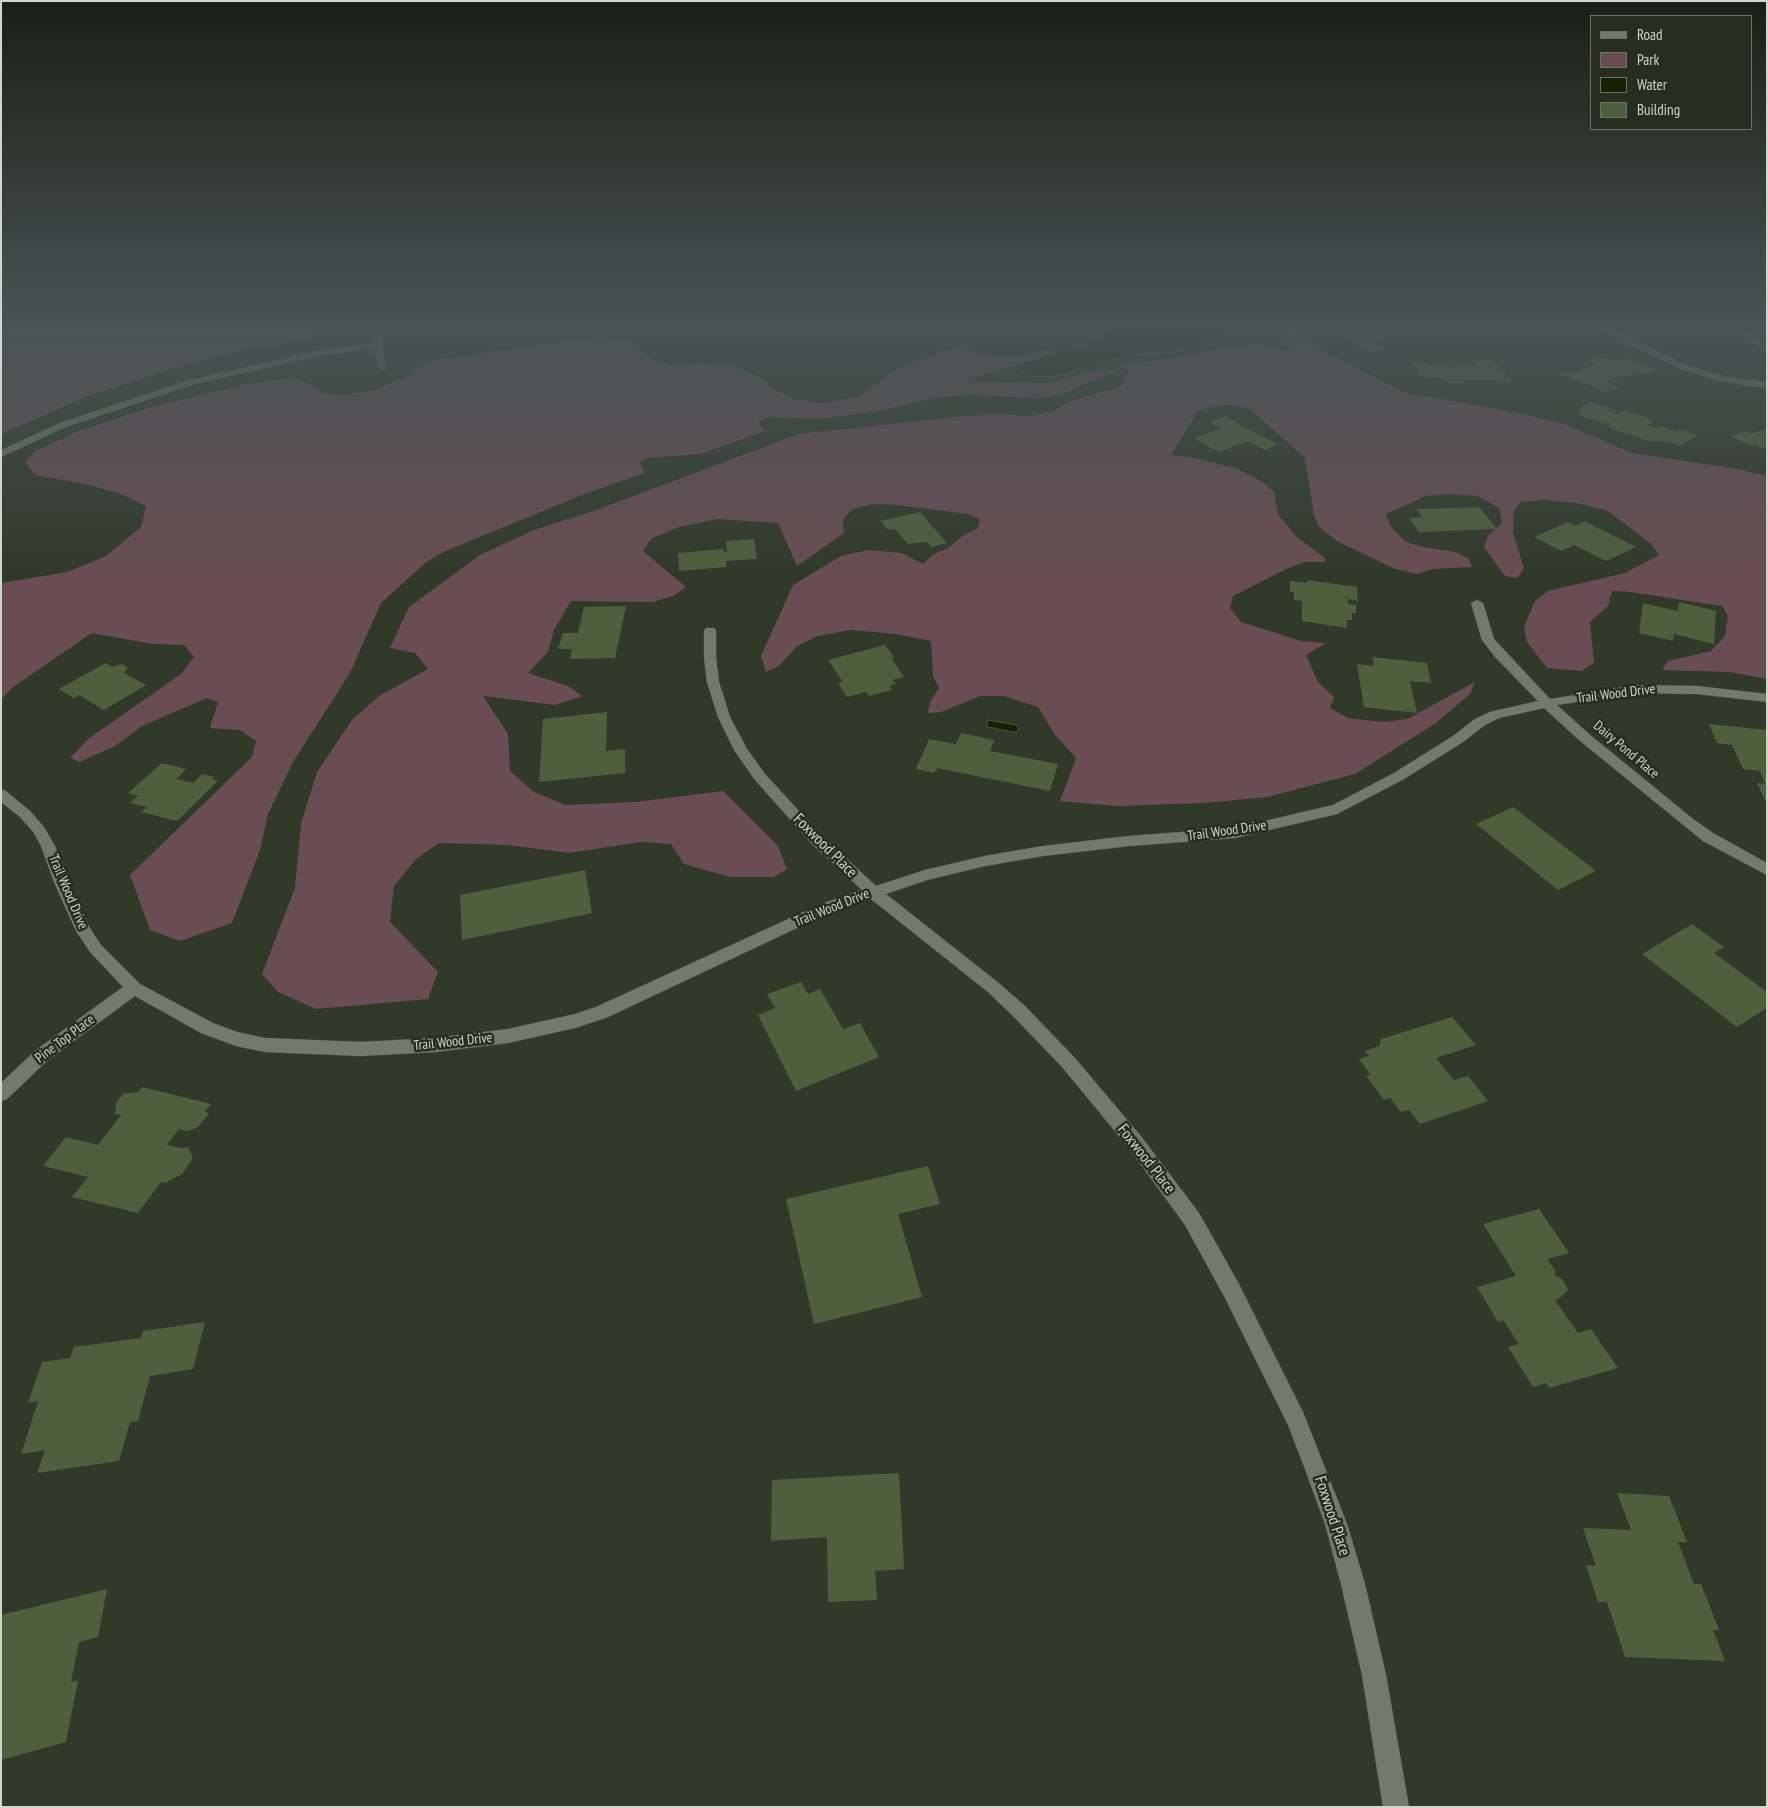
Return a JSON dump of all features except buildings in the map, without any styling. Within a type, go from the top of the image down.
[{"type":"street","points":[[1,454],[63,425],[104,411]]},
{"type":"street","name":"Dairy Pond Place","points":[[1477,603],[1488,640],[1499,654],[1547,703],[1584,737],[1688,822],[1708,837],[1767,870]]},
{"type":"street","name":"Foxwood Place","points":[[710,631],[710,657],[713,682],[724,717],[740,750],[760,777],[817,840],[872,892],[994,988],[1025,1017],[1068,1062],[1134,1141],[1192,1220],[1232,1291],[1296,1420],[1336,1524],[1353,1584],[1374,1675],[1396,1807]]},
{"type":"street","name":"Trail Wood Drive","points":[[1,794],[25,814],[39,830],[48,846],[61,882],[81,927],[95,948],[134,988],[207,1028],[236,1039],[265,1045],[361,1049],[435,1045],[508,1036],[575,1021],[602,1012],[826,908],[925,875],[984,860],[1129,841],[1235,833],[1337,809],[1400,776],[1495,714],[1547,703],[1637,689],[1697,690],[1767,698]]},
{"type":"street","name":"Pine Top Place","points":[[1,1094],[42,1054],[134,988]]},
{"type":"green space","points":[[1,411],[53,411],[1,434]]},
{"type":"green space","points":[[138,411],[875,411],[820,419],[768,417],[758,422],[764,431],[701,454],[647,458],[640,463],[645,473],[587,493],[443,552],[425,563],[381,603],[350,673],[293,762],[268,814],[260,850],[232,923],[180,941],[150,930],[130,875],[252,757],[256,741],[240,730],[210,728],[218,702],[207,698],[142,726],[115,746],[80,762],[70,758],[88,739],[181,674],[194,657],[184,645],[153,644],[92,633],[13,687],[1,700],[1,583],[67,572],[106,556],[141,527],[146,506],[121,494],[85,484],[35,475],[25,462],[35,451],[79,431]]},
{"type":"green space","points":[[1051,411],[1198,411],[1171,455],[1195,458],[1238,469],[1264,483],[1274,492],[1278,515],[1297,537],[1325,558],[1325,562],[1304,562],[1286,569],[1233,596],[1230,608],[1241,622],[1301,641],[1326,643],[1306,655],[1318,682],[1334,697],[1330,708],[1348,718],[1384,722],[1407,719],[1475,682],[1470,694],[1436,723],[1355,774],[1267,797],[1204,803],[1116,806],[1060,801],[1076,758],[1055,735],[1038,707],[1003,696],[980,696],[941,712],[928,713],[930,702],[939,688],[933,676],[931,641],[895,634],[851,630],[817,636],[797,646],[779,666],[766,672],[761,656],[793,585],[841,556],[868,550],[902,553],[923,564],[934,554],[948,548],[961,537],[978,528],[980,519],[968,514],[898,505],[873,504],[852,509],[843,520],[844,533],[797,566],[778,523],[718,519],[679,527],[652,538],[643,551],[686,587],[673,596],[653,602],[571,601],[554,630],[548,652],[528,673],[568,686],[582,696],[555,705],[483,696],[508,734],[510,771],[534,792],[565,805],[636,802],[723,791],[778,846],[787,869],[774,877],[730,877],[684,864],[671,844],[641,842],[569,853],[508,845],[439,843],[416,859],[394,886],[390,922],[438,972],[428,999],[316,1009],[278,992],[262,974],[295,888],[301,824],[317,772],[352,720],[379,696],[428,669],[415,653],[390,648],[409,607],[480,555],[534,530],[596,510],[799,434],[964,416],[997,414],[1031,416]]},
{"type":"green space","points":[[1253,411],[1509,411],[1567,425],[1632,453],[1738,469],[1767,476],[1767,679],[1730,672],[1662,670],[1668,661],[1711,651],[1725,636],[1728,616],[1722,606],[1631,592],[1612,591],[1608,606],[1590,622],[1594,663],[1581,671],[1547,668],[1527,642],[1524,627],[1535,601],[1548,591],[1625,573],[1659,555],[1651,544],[1608,511],[1577,503],[1543,500],[1521,502],[1514,511],[1513,533],[1524,568],[1517,578],[1505,576],[1484,547],[1488,536],[1502,523],[1499,508],[1478,496],[1449,494],[1426,496],[1386,514],[1391,527],[1406,542],[1423,547],[1456,552],[1469,559],[1472,567],[1432,569],[1417,574],[1395,569],[1337,541],[1319,527],[1314,515],[1305,458]]},
{"type":"water","points":[[988,720],[1016,725],[1019,728],[1017,732],[1013,732],[987,727]]}]
